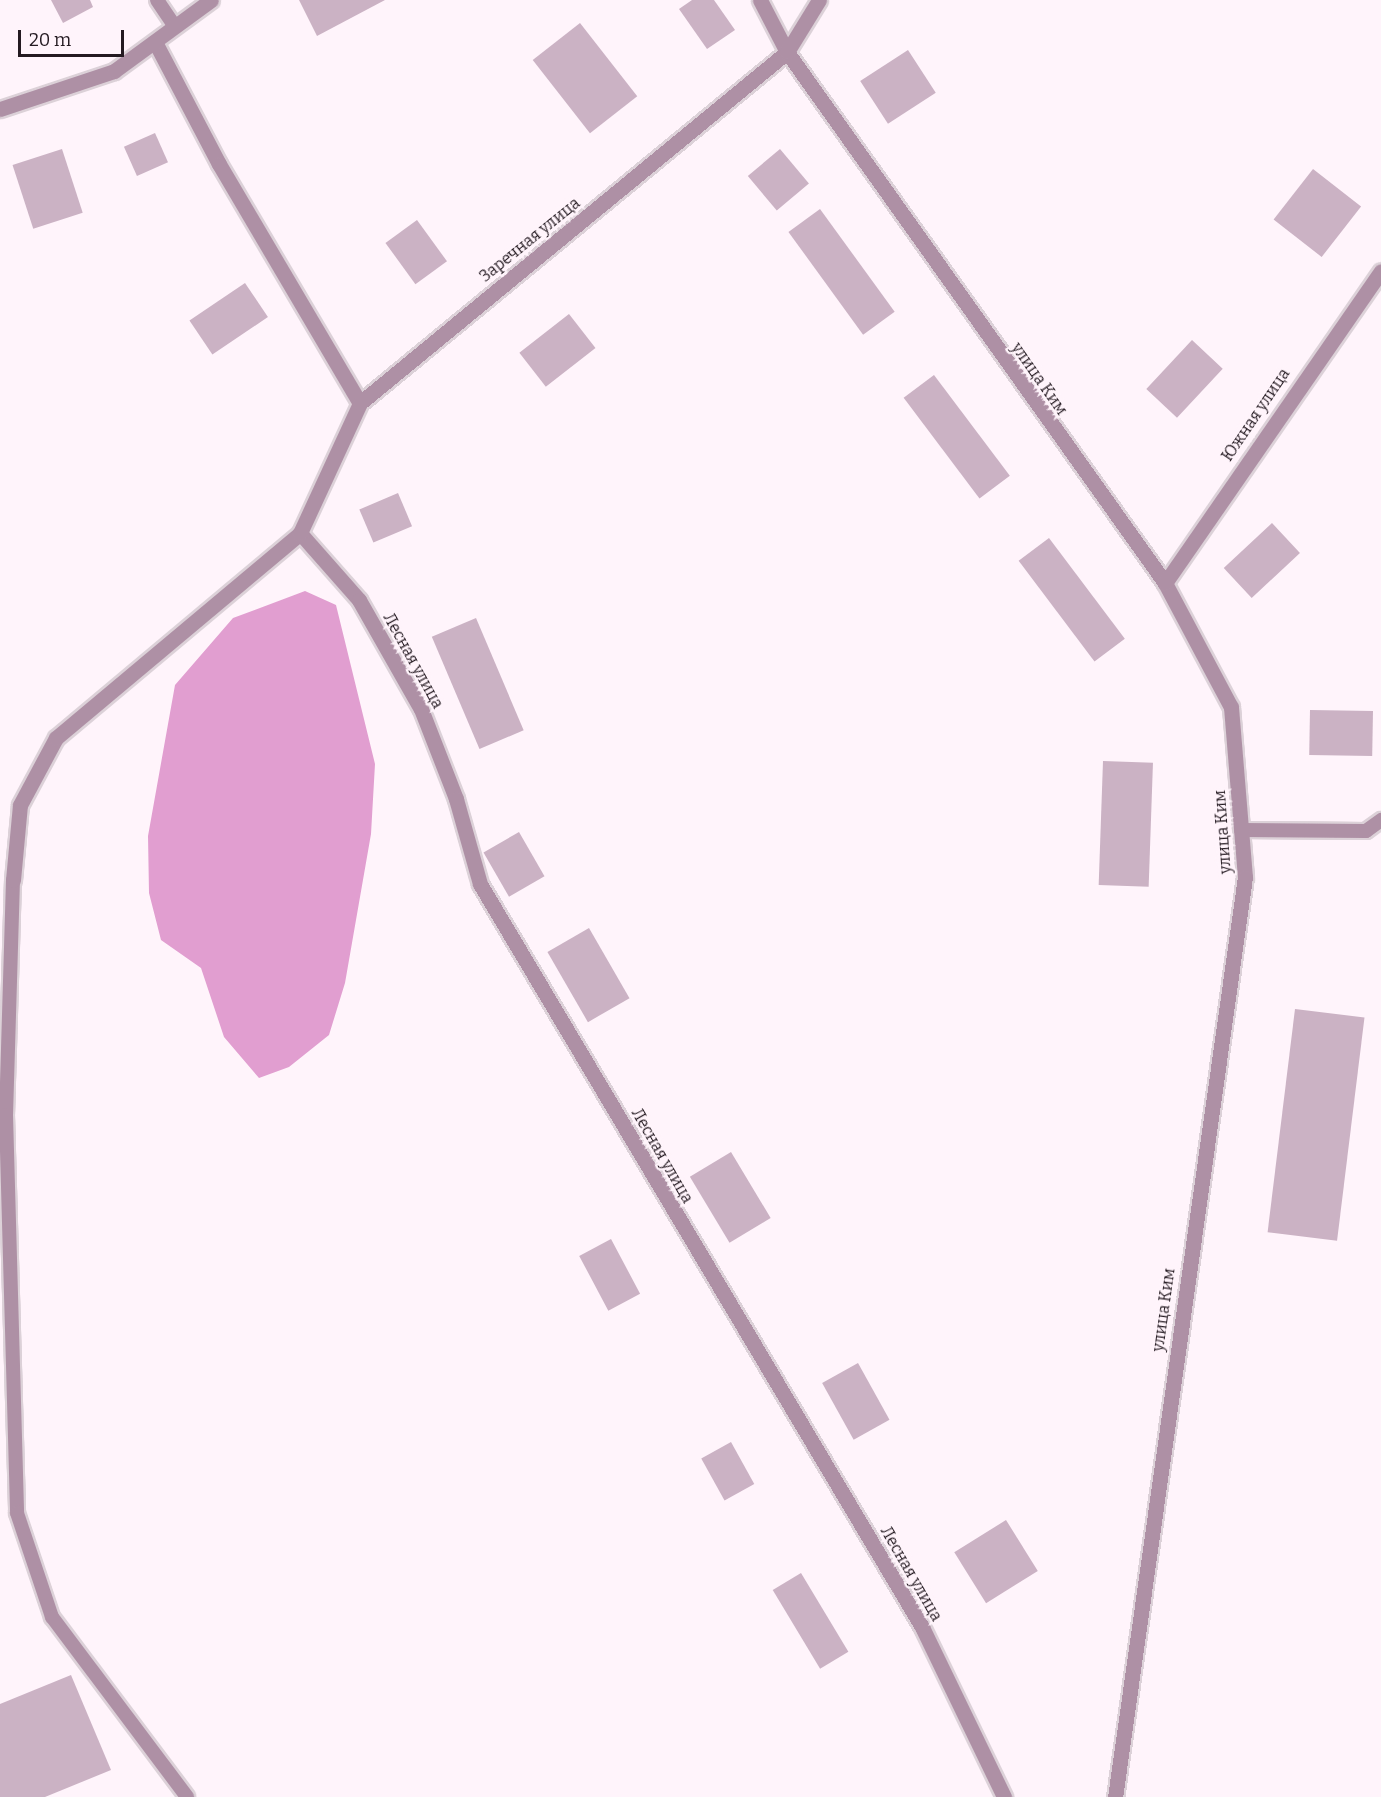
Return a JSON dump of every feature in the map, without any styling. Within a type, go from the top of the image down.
[{"type":"street","points":[[0,109],[85,84],[155,42],[211,0]]},
{"type":"street","name":"улица Ким","points":[[760,0],[788,52],[1165,583],[1231,707],[1245,877],[1115,1797]]},
{"type":"street","name":"Заречная улица","points":[[300,533],[360,403],[788,52],[819,0]]},
{"type":"street","points":[[155,42],[219,164],[360,403]]},
{"type":"street","name":"Южная улица","points":[[1165,583],[1381,271]]},
{"type":"street","points":[[13,880],[20,805],[56,738],[300,533]]},
{"type":"street","name":"Лесная улица","points":[[300,533],[359,600],[421,709],[456,799],[480,884],[922,1627],[1004,1797]]},
{"type":"lane","points":[[157,0],[175,27]]},
{"type":"lane","points":[[1241,830],[1366,831],[1381,820]]},
{"type":"lane","points":[[13,880],[6,1115],[17,1512],[52,1617],[187,1797]]},
{"type":"shaded area","points":[[305,591],[336,605],[375,764],[371,834],[345,983],[329,1035],[289,1067],[259,1078],[224,1037],[201,968],[161,940],[149,893],[148,836],[175,685],[233,618]]},
{"type":"building","points":[[51,0],[90,0],[93,7],[63,23]]},
{"type":"building","points":[[299,0],[385,0],[317,36]]},
{"type":"building","points":[[692,0],[714,0],[735,30],[707,49],[679,9]]},
{"type":"building","points":[[580,23],[637,96],[590,133],[533,60]]},
{"type":"building","points":[[908,50],[936,93],[888,124],[860,81]]},
{"type":"building","points":[[155,133],[168,162],[137,176],[124,147]]},
{"type":"building","points":[[62,149],[83,213],[33,229],[13,165]]},
{"type":"building","points":[[780,149],[809,183],[777,210],[748,176]]},
{"type":"building","points":[[1313,169],[1361,207],[1322,257],[1274,219]]},
{"type":"building","points":[[820,209],[895,312],[863,335],[788,232]]},
{"type":"building","points":[[417,220],[447,261],[415,284],[385,243]]},
{"type":"building","points":[[245,283],[268,317],[212,354],[189,320]]},
{"type":"building","points":[[569,314],[595,348],[546,387],[519,353]]},
{"type":"building","points":[[1192,340],[1223,369],[1177,418],[1146,389]]},
{"type":"building","points":[[934,375],[1010,476],[979,498],[904,398]]},
{"type":"building","points":[[398,493],[412,526],[373,543],[359,509]]},
{"type":"building","points":[[1272,523],[1300,553],[1252,598],[1224,568]]},
{"type":"building","points":[[1049,538],[1125,639],[1094,661],[1019,561]]},
{"type":"building","points":[[476,618],[524,730],[479,749],[432,637]]},
{"type":"building","points":[[1310,710],[1373,711],[1372,756],[1309,755]]},
{"type":"building","points":[[1103,761],[1153,763],[1149,887],[1099,885]]},
{"type":"building","points":[[519,832],[544,876],[509,897],[483,852]]},
{"type":"building","points":[[589,928],[630,998],[588,1022],[547,952]]},
{"type":"building","points":[[1295,1009],[1364,1018],[1337,1241],[1268,1232]]},
{"type":"building","points":[[731,1152],[771,1218],[730,1243],[690,1177]]},
{"type":"building","points":[[611,1239],[640,1294],[608,1311],[579,1256]]},
{"type":"building","points":[[858,1363],[890,1420],[854,1440],[822,1383]]},
{"type":"building","points":[[731,1442],[754,1484],[725,1500],[701,1458]]},
{"type":"building","points":[[1006,1520],[1038,1571],[986,1603],[954,1552]]},
{"type":"building","points":[[801,1573],[848,1652],[820,1669],[773,1590]]},
{"type":"building","points":[[71,1675],[111,1770],[45,1797],[0,1797],[0,1704]]}]
